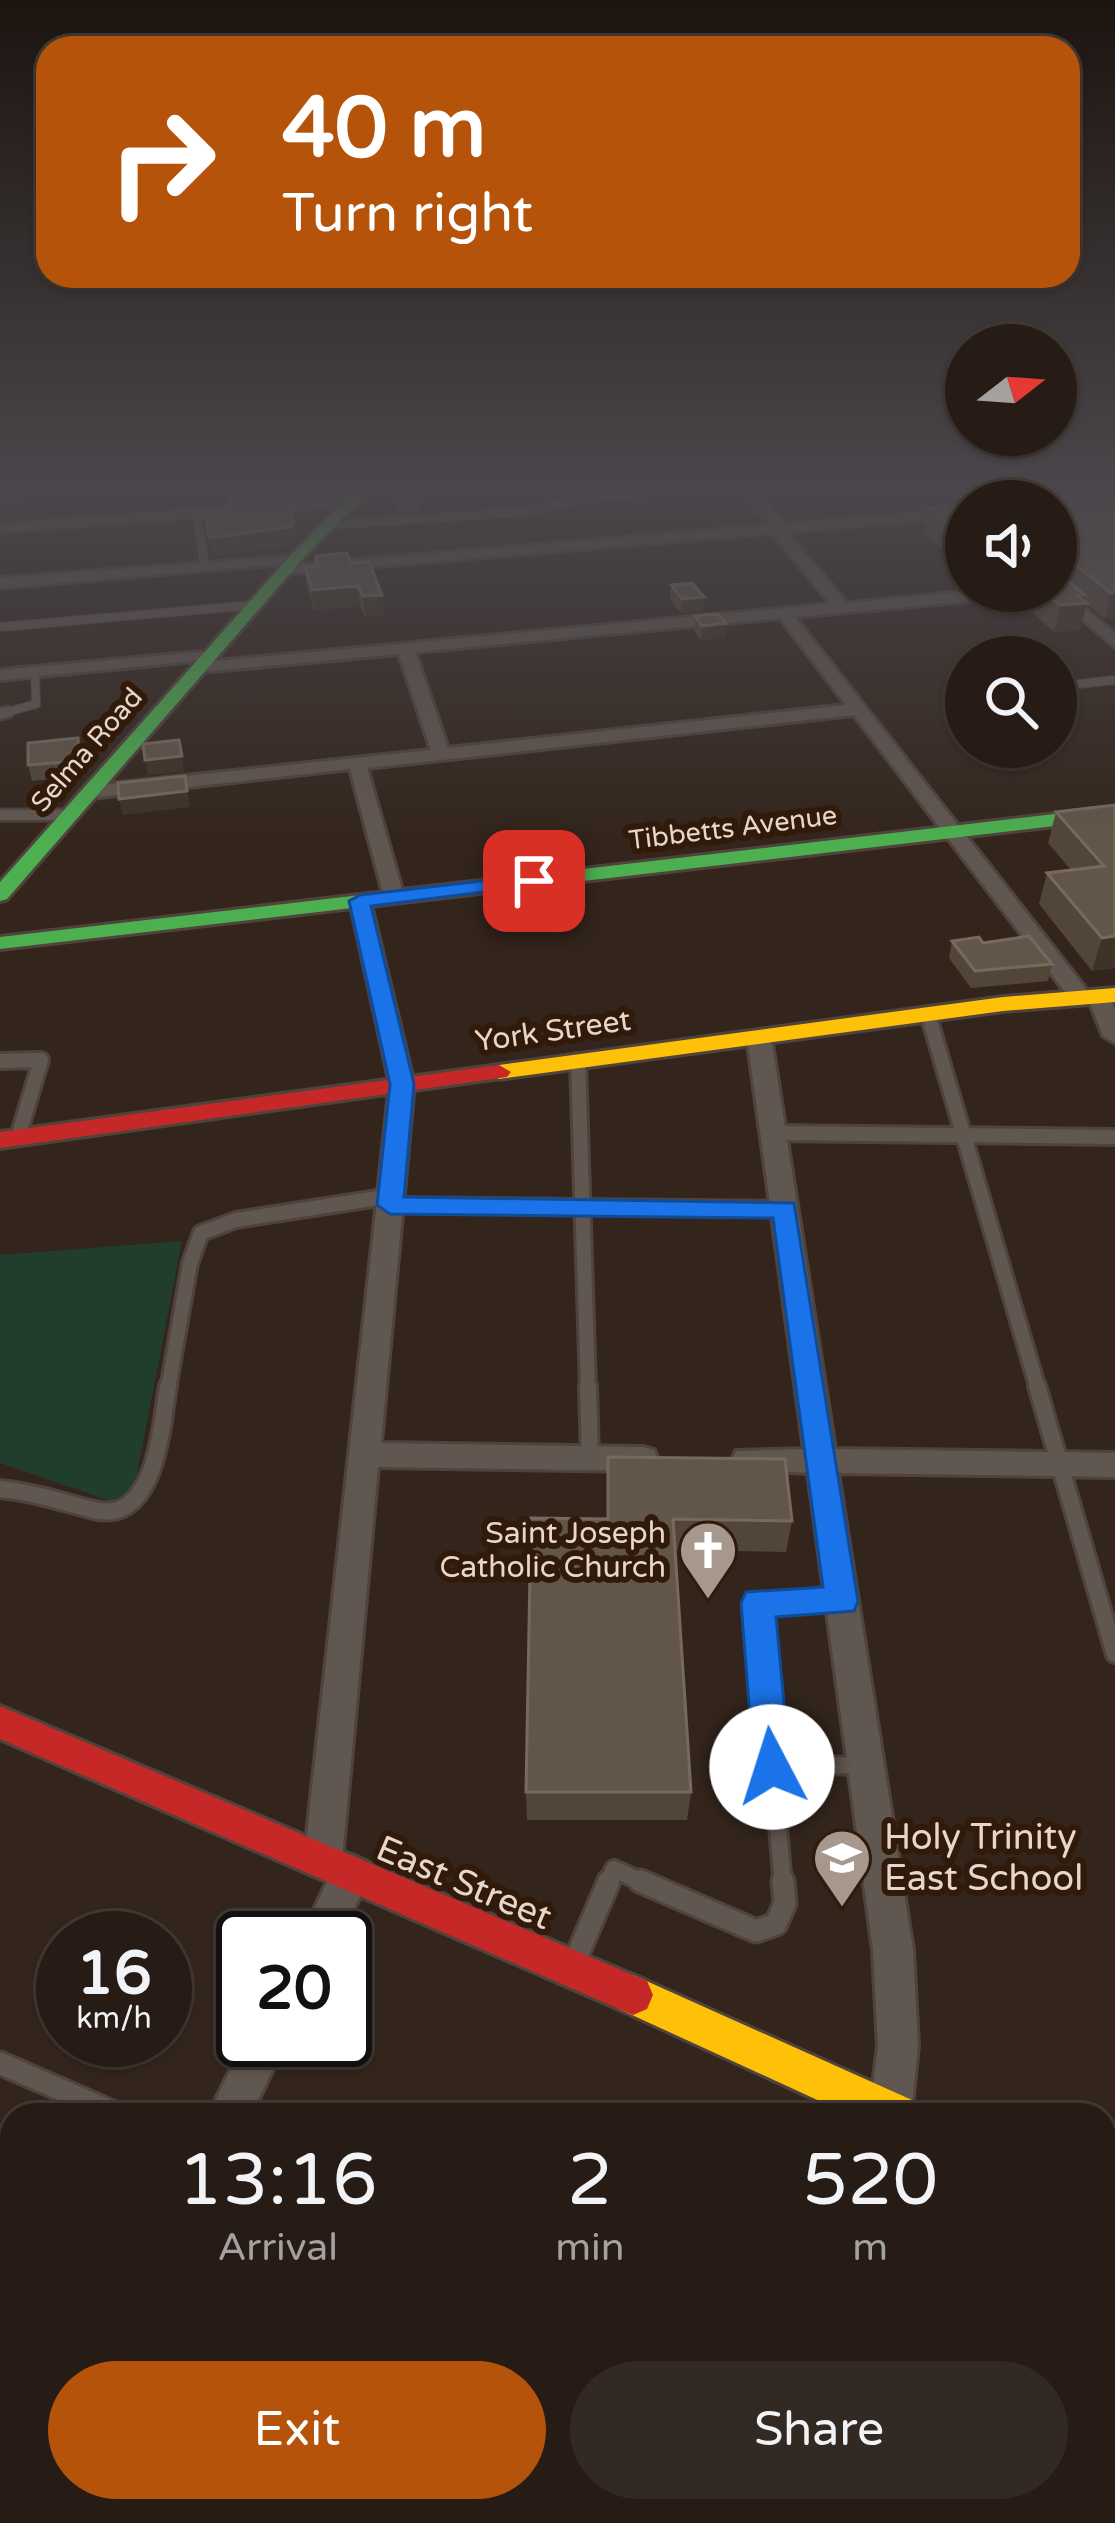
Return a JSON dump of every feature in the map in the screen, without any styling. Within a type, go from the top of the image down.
[{"type":"street","name":"Selma Road","points":[[0,895],[254,605]]},
{"type":"street","points":[[840,605],[843,608]]},
{"type":"street","points":[[0,675],[405,648],[878,605]]},
{"type":"street","points":[[1077,608],[1115,642]]},
{"type":"street","points":[[784,613],[952,832],[1098,996],[1115,1036]]},
{"type":"street","points":[[405,648],[441,754]]},
{"type":"street","points":[[91,791],[859,709]]},
{"type":"street","points":[[356,763],[394,897]]},
{"type":"street","name":"Tibbetts Avenue","points":[[0,944],[1115,813]]},
{"type":"street","points":[[326,1911],[337,1867],[364,1455],[402,1084],[360,901]]},
{"type":"street","name":"York Street","points":[[9,1138],[759,1036],[1098,996]]},
{"type":"street","points":[[759,1036],[892,1950],[898,2046],[893,2103]]},
{"type":"street","points":[[364,1455],[1115,1465]]},
{"type":"street","name":"East Street","points":[[0,1722],[768,2053],[870,2103]]},
{"type":"street","points":[[236,2103],[254,2067]]},
{"type":"lane","points":[[0,627],[254,605]]},
{"type":"lane","points":[[0,714],[36,704],[34,672]]},
{"type":"lane","points":[[1077,685],[1115,680]]},
{"type":"lane","points":[[0,815],[70,815]]},
{"type":"lane","points":[[928,1014],[1115,1654]]},
{"type":"lane","points":[[0,1061],[41,1060],[9,1138]]},
{"type":"lane","points":[[578,1061],[590,1458]]},
{"type":"lane","points":[[774,1133],[1115,1137]]},
{"type":"lane","points":[[0,1489],[38,1492],[100,1512],[127,1506],[143,1492],[158,1444],[190,1263],[202,1233],[236,1220],[390,1201],[784,1209]]},
{"type":"lane","points":[[572,1968],[614,1869],[756,1931],[776,1924],[784,1904],[758,1603],[842,1601]]},
{"type":"lane","points":[[772,1767],[866,1766]]},
{"type":"lane","points":[[0,2063],[92,2103]]},
{"type":"green space","points":[[182,1241],[134,1490],[110,1501],[0,1463],[0,1255]]},
{"type":"building","points":[[718,614],[726,623],[702,626],[695,616]]},
{"type":"building","points":[[78,738],[79,761],[28,765],[28,743]]},
{"type":"building","points":[[179,740],[182,756],[145,760],[143,744]]},
{"type":"building","points":[[185,776],[187,791],[119,799],[118,783]]},
{"type":"building","points":[[1115,805],[1115,936],[1102,938],[1047,873],[1104,866],[1056,812]]},
{"type":"building","points":[[1029,936],[1052,964],[975,971],[952,941],[979,937],[983,943]]},
{"type":"building","points":[[608,1457],[785,1459],[792,1521],[673,1519],[691,1792],[526,1792],[531,1518],[608,1519]]},
{"type":"traffic: fast","points":[[0,895],[255,605]]},
{"type":"traffic: fast","points":[[0,943],[1115,813]]},
{"type":"traffic: slow","points":[[499,1072],[1003,1004],[1115,995]]},
{"type":"traffic: slow","points":[[633,1995],[871,2103]]},
{"type":"traffic: jam","points":[[0,1140],[499,1072]]},
{"type":"traffic: jam","points":[[0,1722],[633,1995]]},
{"type":"place","name":"Saint Joseph Catholic Church","points":[[708,1601]]},
{"type":"place","name":"Holy Trinity East School","points":[[842,1909]]},
{"type":"route","points":[[534,881],[360,901],[402,1084],[390,1205],[784,1209],[842,1601],[758,1603],[772,1767]]}]
